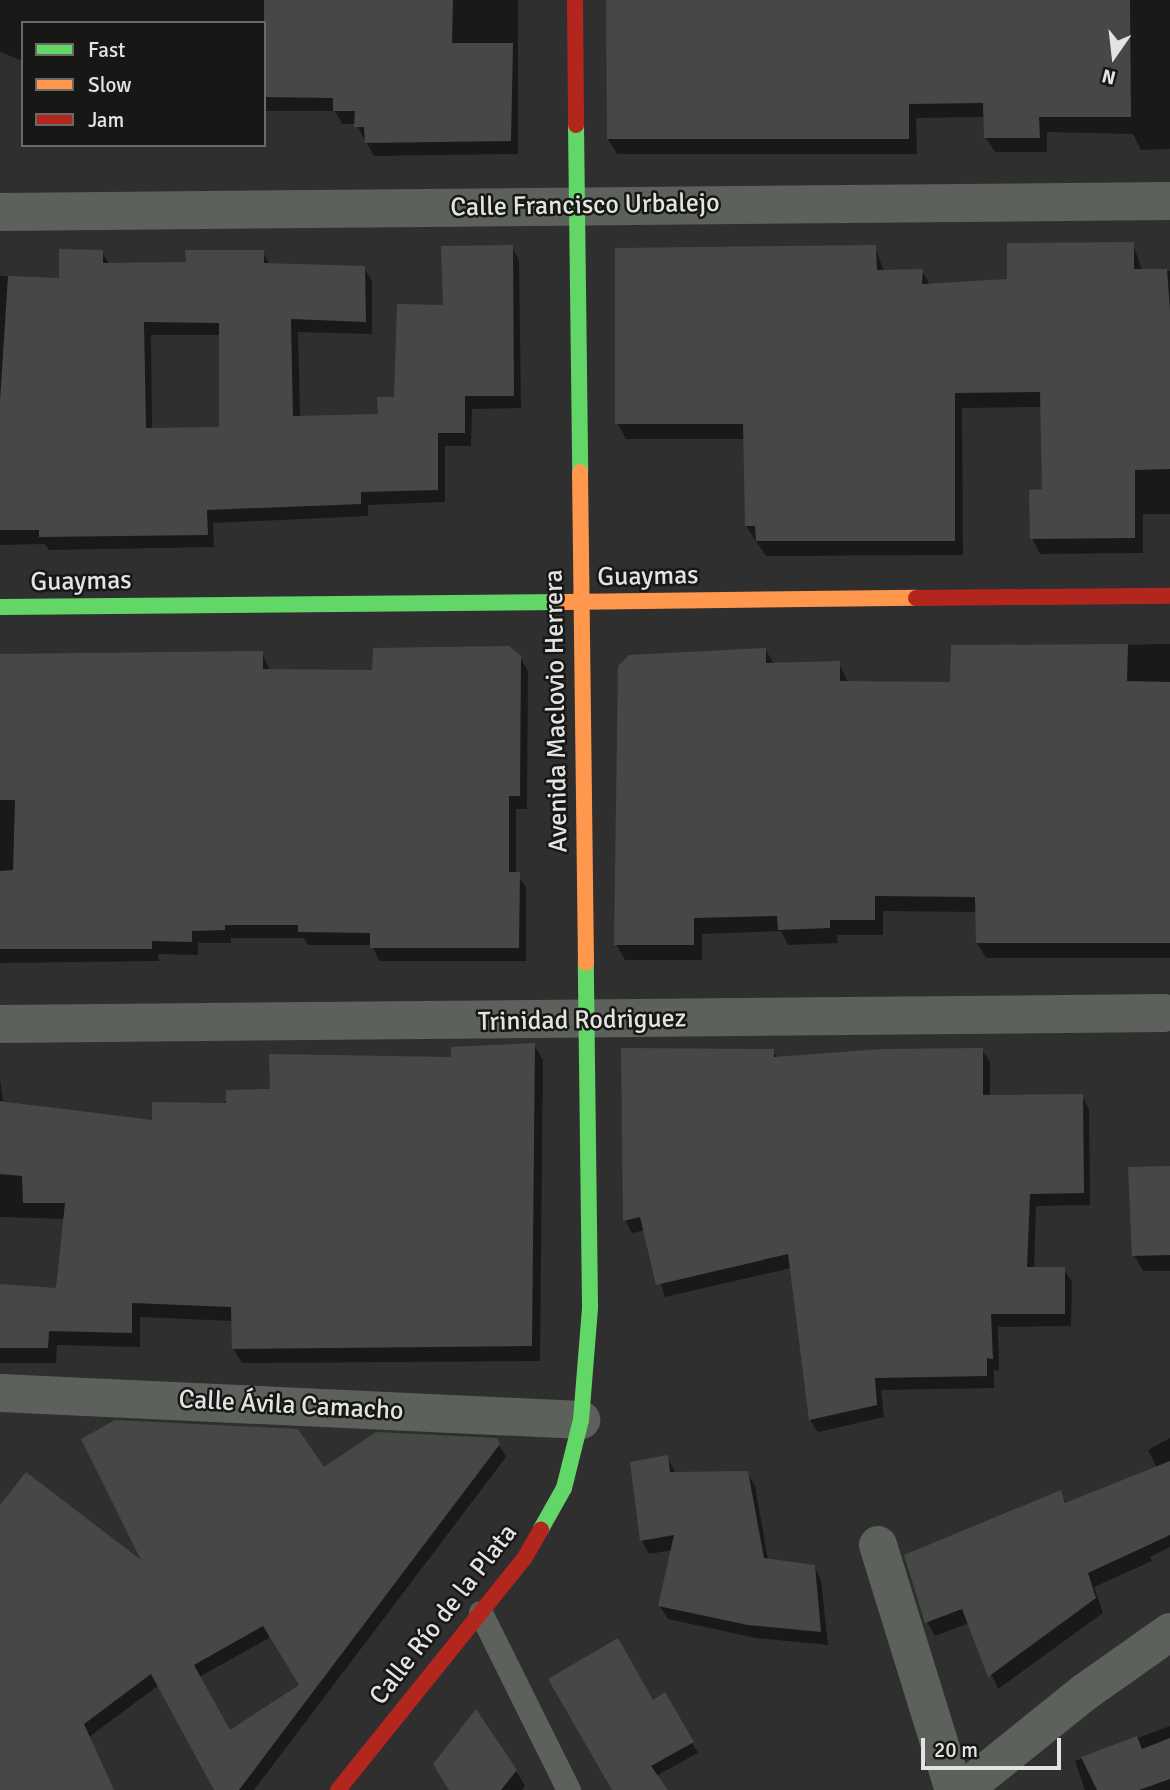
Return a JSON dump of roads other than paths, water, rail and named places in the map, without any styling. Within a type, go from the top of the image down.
[{"type":"main road","name":"Avenida Maclovio Herrera","points":[[575,0],[579,206],[579,602],[590,1307],[581,1420]]},
{"type":"main road","name":"Guaymas","points":[[0,607],[1170,596]]},
{"type":"main road","name":"Calle Río de la Plata","points":[[338,1790],[524,1559],[564,1488],[581,1420]]},
{"type":"street","name":"Calle Francisco Urbalejo","points":[[0,212],[1170,201]]},
{"type":"street","name":"Trinidad Rodriguez","points":[[0,1024],[587,1021],[1164,1013]]},
{"type":"street","name":"Calle Ávila Camacho","points":[[0,1393],[581,1420]]},
{"type":"street","points":[[878,1545],[954,1790]]},
{"type":"street","points":[[963,1790],[1085,1692],[1170,1632]]},
{"type":"lane","points":[[481,1613],[569,1790]]}]
